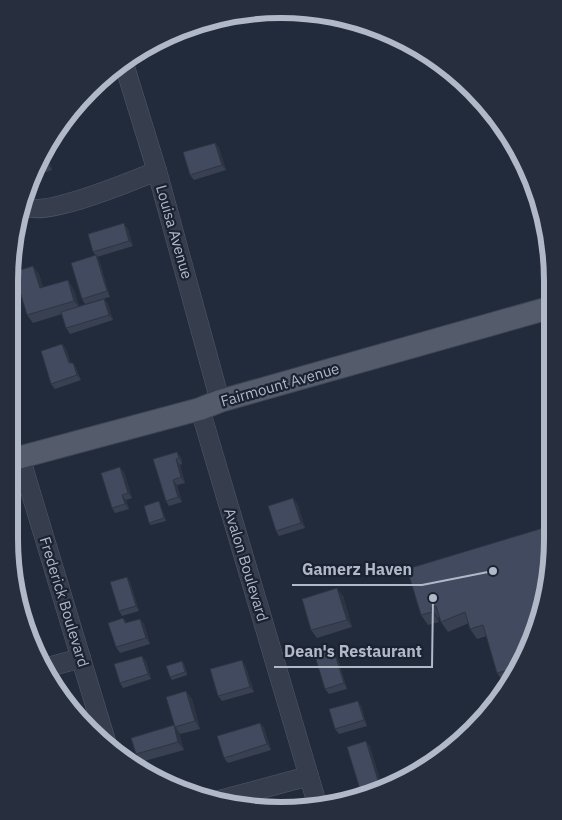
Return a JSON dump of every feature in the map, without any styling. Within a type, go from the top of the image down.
[{"type":"main road","name":"Fairmount Avenue","points":[[18,457],[210,405],[544,309]]},
{"type":"street","name":"Louisa Avenue","points":[[125,69],[157,171],[210,405]]},
{"type":"street","points":[[28,206],[39,209],[81,200],[157,171]]},
{"type":"street","name":"Avalon Boulevard","points":[[210,405],[316,800]]},
{"type":"street","name":"Frederick Boulevard","points":[[18,467],[81,658],[104,734]]},
{"type":"street","points":[[50,666],[81,658]]},
{"type":"street","points":[[231,797],[309,776]]},
{"type":"building","points":[[215,143],[222,165],[190,175],[183,152]]},
{"type":"building","points":[[124,223],[129,241],[93,252],[88,234]]},
{"type":"building","points":[[96,255],[107,291],[82,299],[71,263]]},
{"type":"building","points":[[33,266],[40,288],[68,280],[74,301],[27,315],[18,285],[18,271]]},
{"type":"building","points":[[104,299],[109,315],[66,328],[61,312]]},
{"type":"building","points":[[62,344],[69,363],[73,363],[77,375],[51,384],[41,351]]},
{"type":"building","points":[[177,452],[179,458],[176,459],[181,477],[173,480],[178,497],[166,501],[153,459]]},
{"type":"building","points":[[120,467],[128,493],[122,495],[125,504],[112,508],[101,473]]},
{"type":"building","points":[[293,498],[301,523],[276,531],[268,506]]},
{"type":"building","points":[[159,501],[164,518],[149,523],[144,506]]},
{"type":"building","points":[[544,528],[544,556],[536,607],[531,624],[510,670],[497,673],[483,625],[470,629],[465,612],[441,622],[436,606],[431,608],[432,612],[421,615],[407,569]]},
{"type":"building","points":[[127,577],[136,606],[119,611],[110,582]]},
{"type":"building","points":[[337,588],[347,620],[311,630],[302,599]]},
{"type":"building","points":[[123,618],[125,623],[140,619],[146,638],[116,647],[108,623]]},
{"type":"building","points":[[333,648],[344,683],[325,689],[314,653]]},
{"type":"building","points":[[142,656],[148,674],[120,683],[114,664]]},
{"type":"building","points":[[242,660],[250,687],[218,696],[210,669]]},
{"type":"building","points":[[182,661],[185,672],[170,677],[166,666]]},
{"type":"building","points":[[186,691],[195,721],[175,727],[166,697]]},
{"type":"building","points":[[358,701],[364,720],[335,729],[329,709]]},
{"type":"building","points":[[260,723],[267,744],[224,758],[217,736]]},
{"type":"building","points":[[174,725],[178,742],[136,754],[131,738]]},
{"type":"building","points":[[366,741],[379,783],[360,791],[347,747]]},
{"type":"place","name":"Gamerz Haven","points":[[493,571]]},
{"type":"place","name":"Dean's Restaurant","points":[[433,598]]}]
